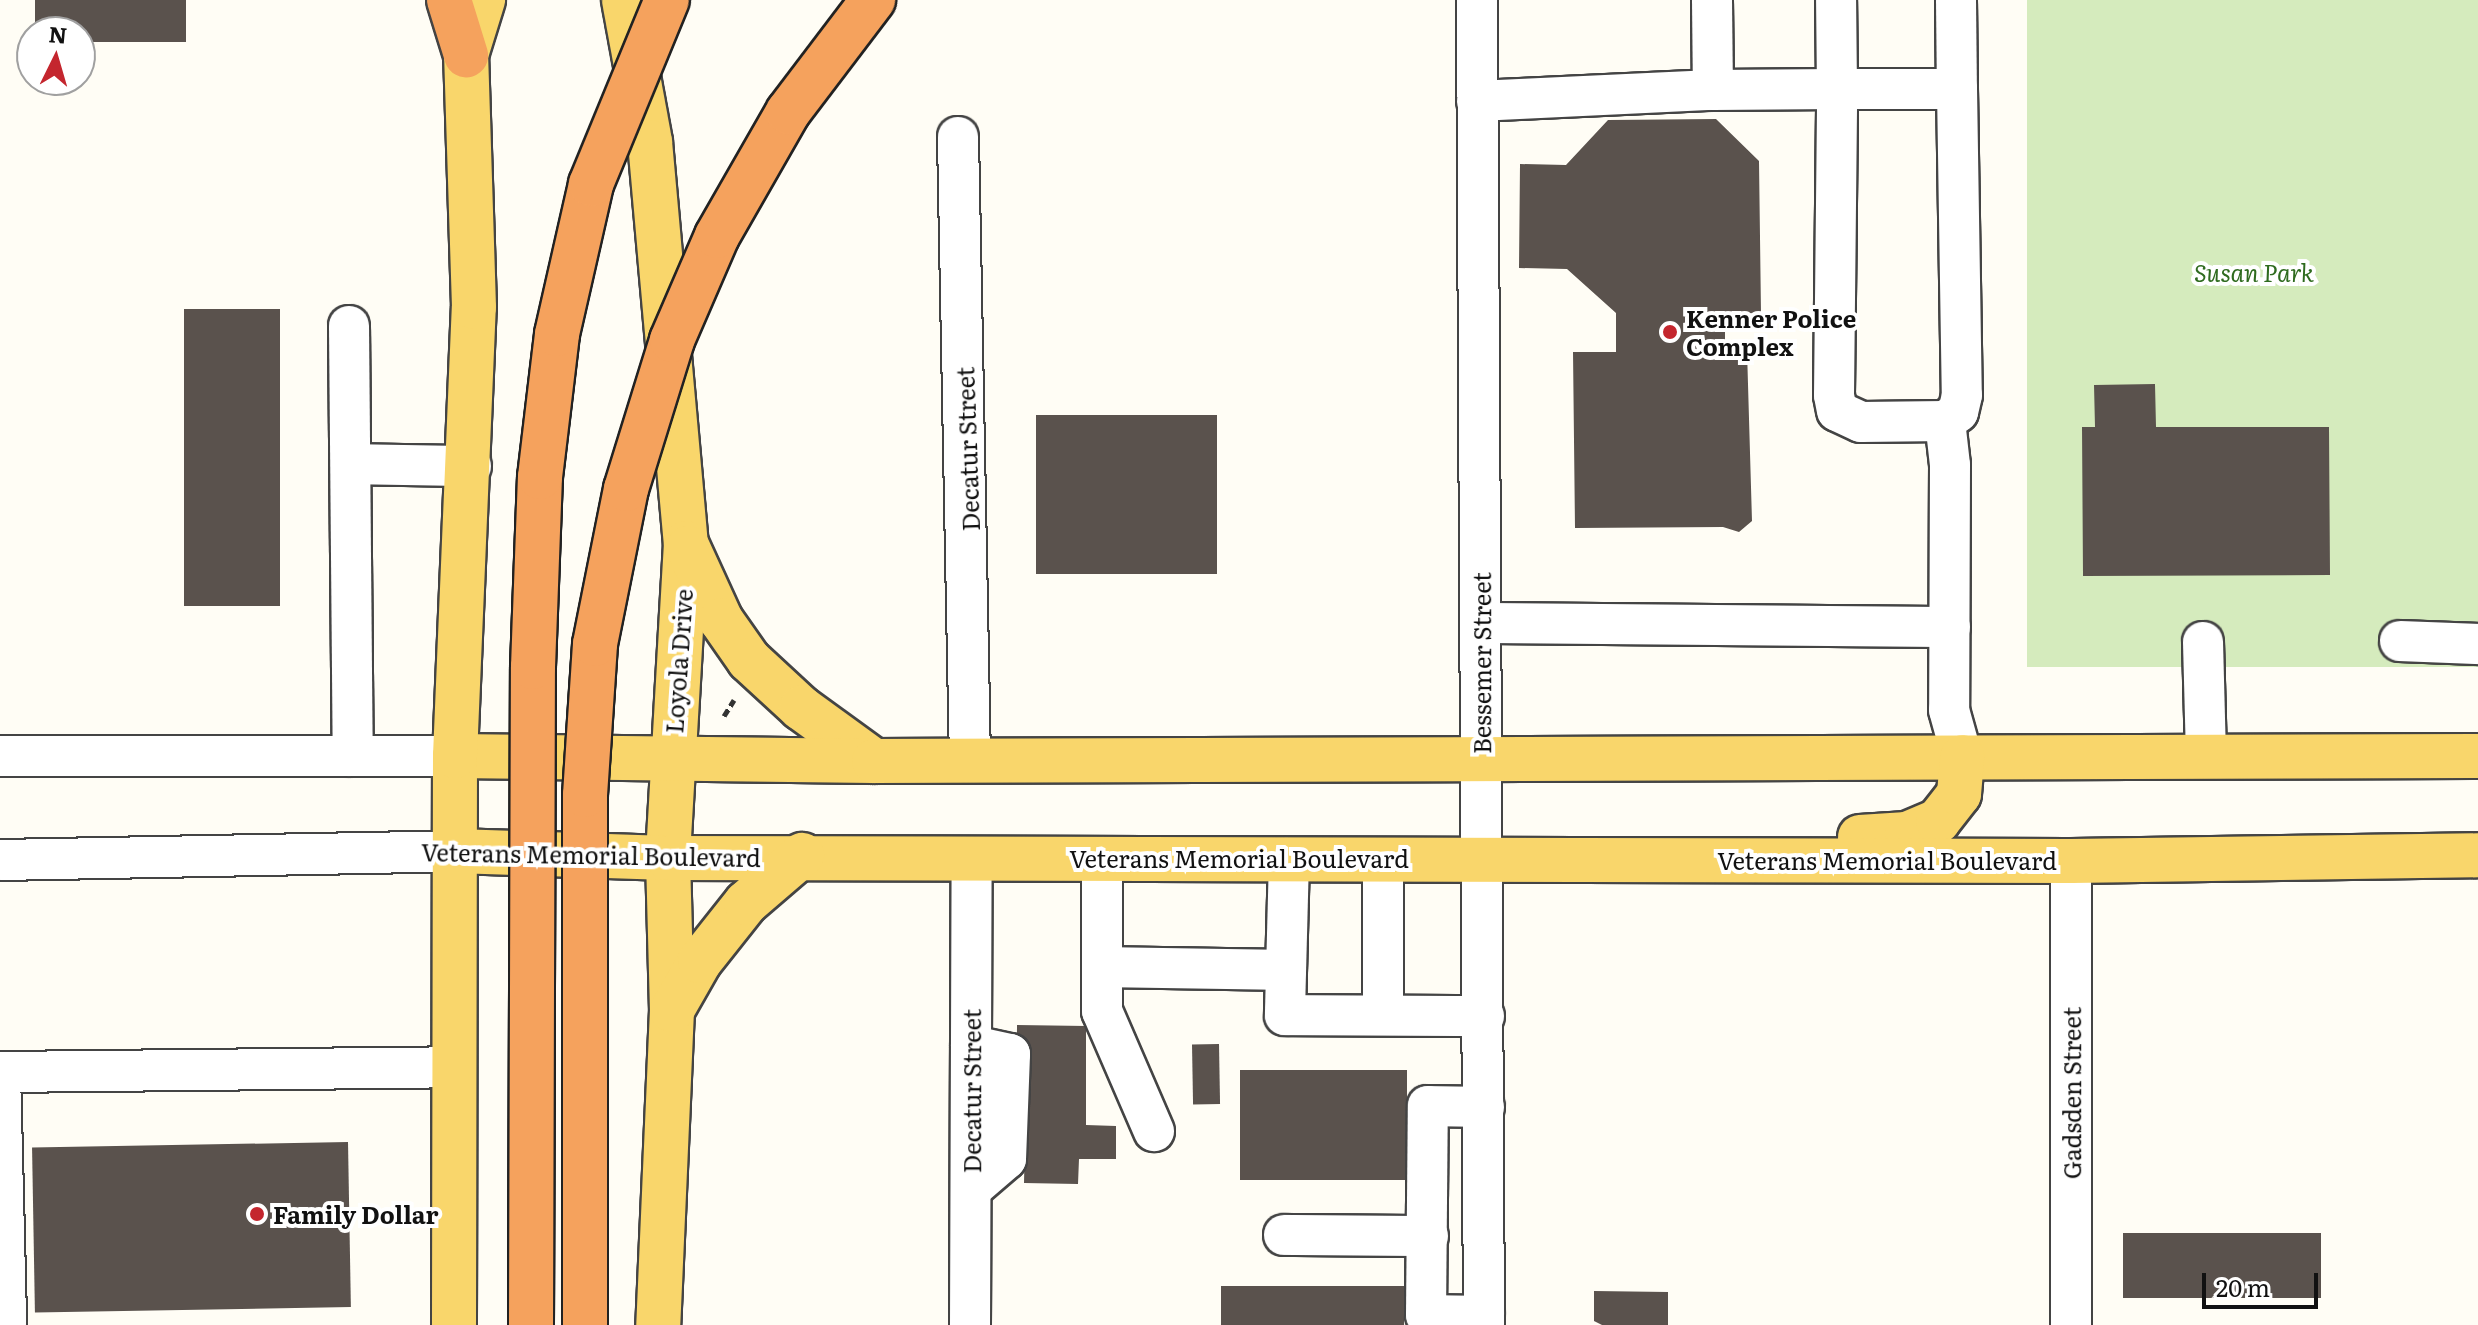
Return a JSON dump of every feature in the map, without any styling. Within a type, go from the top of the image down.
[{"type":"highway","points":[[449,0],[466,55]]},
{"type":"highway","points":[[531,1325],[533,667],[540,477],[557,334],[591,184],[667,0]]},
{"type":"highway","points":[[585,1325],[585,795],[595,644],[626,489],[672,340],[717,236],[788,112],[873,0]]},
{"type":"main road","points":[[454,1325],[451,1067],[455,756],[471,466],[474,221],[466,55],[483,0]]},
{"type":"main road","name":"Loyola Drive","points":[[624,0],[650,142],[686,543],[671,759],[668,858],[672,1010],[658,1325]]},
{"type":"main road","points":[[686,543],[721,620],[749,660],[801,708],[874,761]]},
{"type":"main road","points":[[455,756],[874,761],[1482,756],[2478,756]]},
{"type":"main road","points":[[1635,859],[1907,834],[1938,821],[1959,794],[1962,757]]},
{"type":"main road","points":[[2299,858],[2478,825]]},
{"type":"main road","name":"Veterans Memorial Boulevard","points":[[455,851],[668,858],[802,855],[2071,861],[2478,855]]},
{"type":"main road","points":[[672,1010],[700,961],[746,903],[802,855]]},
{"type":"street","name":"Bessemer Street","points":[[1477,0],[1484,858],[1484,1320]]},
{"type":"street","points":[[1712,0],[1713,90]]},
{"type":"street","points":[[1836,0],[1837,411],[1861,422],[1945,421],[1958,412],[1962,395],[1956,0]]},
{"type":"street","points":[[1477,101],[1713,90],[1957,89]]},
{"type":"street","name":"Decatur Street","points":[[958,137],[970,760]]},
{"type":"street","points":[[349,326],[353,756]]},
{"type":"street","points":[[1945,421],[1950,465],[1949,710],[1962,757]]},
{"type":"street","points":[[351,464],[471,466]]},
{"type":"street","points":[[1481,623],[1950,627]]},
{"type":"street","points":[[2400,641],[2478,644]]},
{"type":"street","points":[[2203,642],[2206,756]]},
{"type":"street","points":[[0,756],[455,756]]},
{"type":"street","name":"Veterans Memorial Boulevard","points":[[0,860],[455,851]]},
{"type":"street","name":"Decatur Street","points":[[970,1325],[972,857]]},
{"type":"street","points":[[1102,857],[1102,1011],[1154,1131]]},
{"type":"street","points":[[1289,858],[1285,1015],[1484,1016]]},
{"type":"street","points":[[1383,859],[1383,1015]]},
{"type":"street","name":"Gadsden Street","points":[[2071,861],[2071,1325]]},
{"type":"street","points":[[1103,967],[1286,970]]},
{"type":"street","points":[[6,1325],[0,1072],[451,1067]]},
{"type":"street","points":[[1484,1107],[1428,1106],[1426,1315],[1484,1320]]},
{"type":"street","points":[[1284,1235],[1428,1236]]},
{"type":"green space","name":"Susan Park","points":[[2027,0],[2478,0],[2478,667],[2027,667]]},
{"type":"building","points":[[35,0],[186,0],[186,42],[96,42],[96,16],[35,16]]},
{"type":"building","name":"Kenner Police Complex","points":[[1716,119],[1759,161],[1761,313],[1725,314],[1725,350],[1747,350],[1752,521],[1739,532],[1723,527],[1575,528],[1573,352],[1616,352],[1616,313],[1567,269],[1519,268],[1520,164],[1566,165],[1608,120]]},
{"type":"building","points":[[184,309],[280,309],[280,606],[184,606]]},
{"type":"building","points":[[2155,384],[2156,427],[2329,427],[2330,575],[2083,576],[2082,427],[2095,427],[2094,385]]},
{"type":"building","points":[[1036,415],[1217,415],[1217,574],[1036,574]]},
{"type":"building","points":[[1017,1025],[1086,1026],[1086,1125],[1116,1126],[1116,1159],[1079,1159],[1078,1184],[1024,1183],[1025,1135],[1016,1135]]},
{"type":"building","points":[[1192,1044],[1219,1044],[1220,1104],[1193,1104]]},
{"type":"building","points":[[1240,1070],[1407,1070],[1407,1180],[1240,1180]]},
{"type":"building","points":[[348,1142],[351,1307],[35,1312],[32,1148]]},
{"type":"building","points":[[2123,1233],[2321,1233],[2321,1298],[2123,1298]]},
{"type":"building","points":[[1221,1286],[1404,1286],[1404,1325],[1221,1325]]},
{"type":"building","points":[[1594,1291],[1668,1292],[1668,1325],[1602,1325],[1594,1321]]},
{"type":"place","name":"Kenner Police Complex","points":[[1670,332]]},
{"type":"place","name":"Family Dollar","points":[[257,1214]]}]
